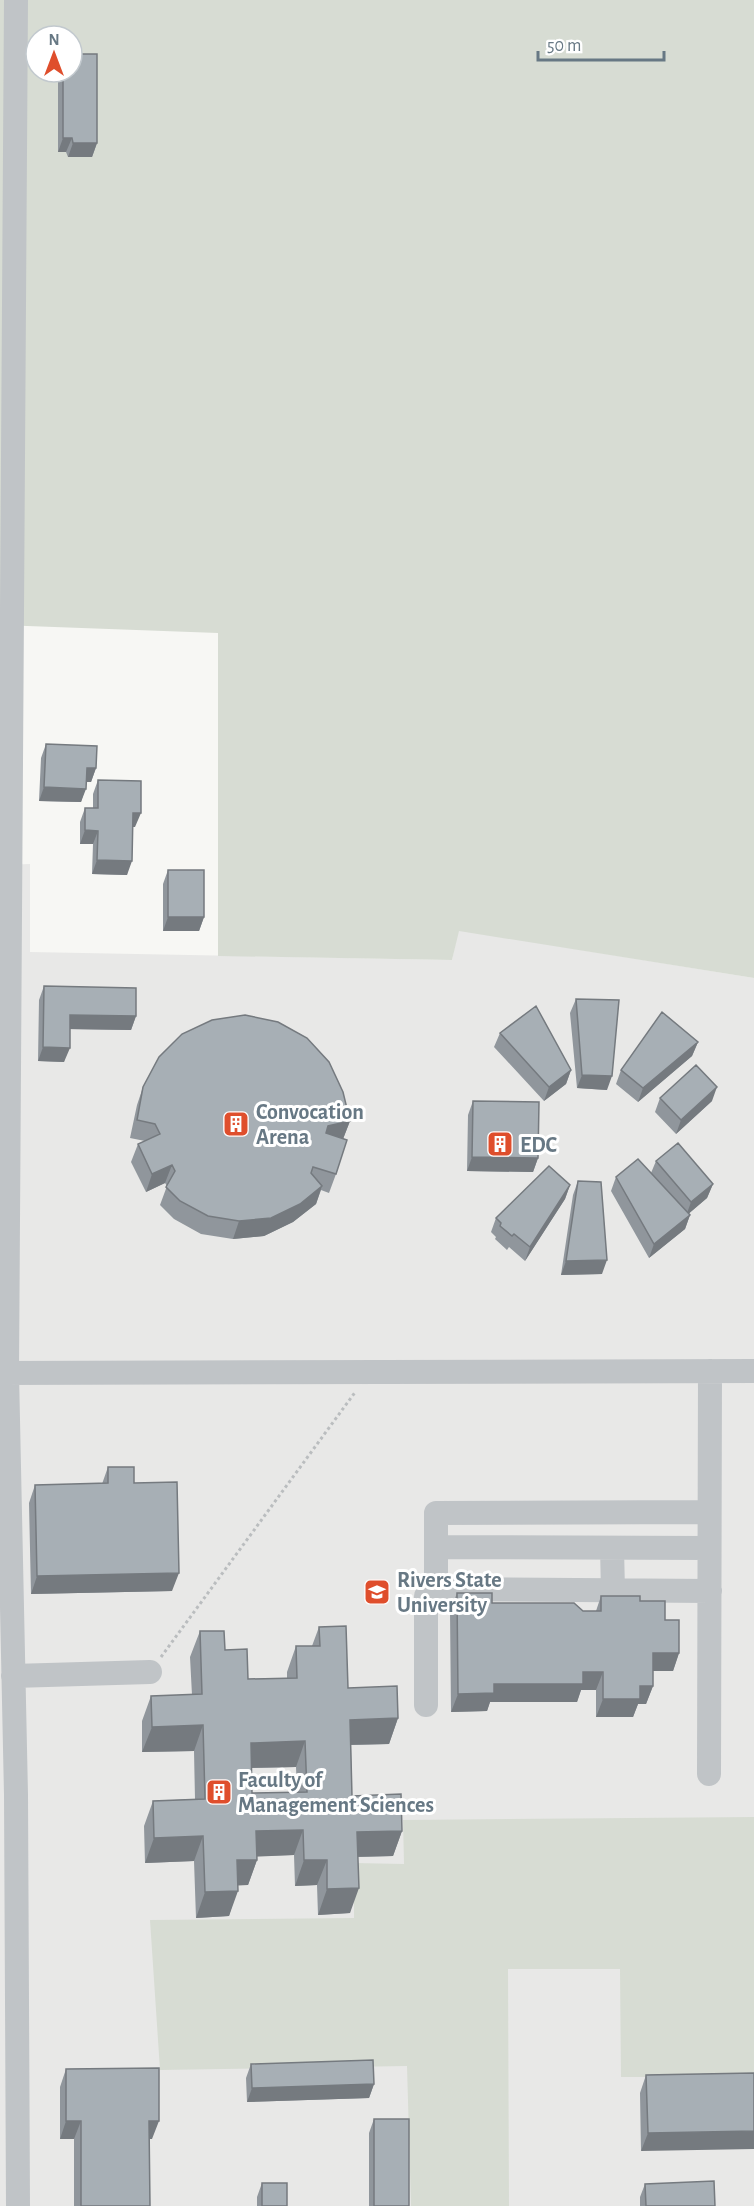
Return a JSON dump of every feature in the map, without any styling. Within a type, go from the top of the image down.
[{"type":"street","points":[[16,0],[4,1373],[13,1676],[18,2206]]},
{"type":"street","points":[[710,1371],[710,1774]]},
{"type":"street","points":[[4,1373],[754,1371]]},
{"type":"street","points":[[436,1590],[436,1513],[709,1512]]},
{"type":"street","points":[[436,1547],[710,1548]]},
{"type":"street","points":[[612,1548],[613,1591]]},
{"type":"street","points":[[426,1705],[426,1596],[429,1592],[436,1590],[710,1591]]},
{"type":"street","points":[[13,1676],[150,1672]]},
{"type":"path","points":[[150,1672],[370,1372]]},
{"type":"shaded area","points":[[0,0],[754,0],[754,978],[459,931],[452,960],[218,956],[218,633],[0,625]]},
{"type":"shaded area","name":"Rivers State University","points":[[30,864],[30,952],[452,960],[458,930],[754,978],[754,2206],[0,2206],[0,865]]},
{"type":"shaded area","points":[[754,1817],[754,2077],[621,2077],[620,1969],[508,1969],[509,2206],[411,2206],[407,2066],[160,2070],[150,1920],[354,1918],[354,1863],[404,1864],[403,1820]]},
{"type":"building","points":[[84,54],[97,54],[97,143],[73,143],[72,138],[63,138],[63,84],[84,84]]},
{"type":"building","points":[[46,744],[97,746],[96,768],[87,768],[86,789],[44,787]]},
{"type":"building","points":[[98,780],[141,781],[141,813],[133,813],[132,861],[97,860],[98,831],[85,830],[85,808],[98,808]]},
{"type":"building","points":[[168,870],[204,870],[204,917],[168,917]]},
{"type":"building","points":[[44,986],[136,988],[136,1016],[70,1015],[70,1048],[43,1047]]},
{"type":"building","name":"EDC","points":[[576,999],[619,1000],[612,1076],[582,1075]]},
{"type":"building","points":[[536,1006],[571,1070],[549,1087],[500,1033]]},
{"type":"building","points":[[662,1012],[698,1042],[643,1088],[621,1070]]},
{"type":"building","name":"Convocation Arena","points":[[245,1015],[278,1022],[307,1038],[329,1062],[343,1092],[350,1121],[328,1126],[326,1133],[347,1140],[336,1174],[313,1167],[311,1173],[322,1186],[300,1204],[271,1218],[239,1221],[208,1216],[180,1201],[166,1187],[175,1171],[172,1165],[152,1174],[138,1144],[160,1134],[155,1124],[137,1120],[143,1087],[159,1057],[182,1034],[212,1020]]},
{"type":"building","points":[[696,1065],[717,1087],[681,1120],[660,1098]]},
{"type":"building","name":"EDC","points":[[473,1101],[539,1102],[538,1158],[472,1157]]},
{"type":"building","points":[[678,1143],[713,1184],[691,1202],[656,1161]]},
{"type":"building","name":"EDC","points":[[638,1159],[690,1215],[654,1244],[616,1177]]},
{"type":"building","name":"EDC","points":[[549,1166],[570,1185],[530,1247],[500,1226],[501,1223],[496,1218]]},
{"type":"building","name":"EDC","points":[[578,1181],[601,1182],[607,1260],[566,1261]]},
{"type":"building","points":[[108,1467],[134,1467],[134,1483],[177,1482],[179,1573],[37,1576],[35,1485],[108,1483]]},
{"type":"building","points":[[457,1593],[492,1593],[492,1603],[574,1603],[583,1611],[601,1611],[601,1596],[640,1596],[640,1601],[665,1601],[665,1620],[679,1620],[679,1653],[653,1653],[653,1686],[640,1686],[640,1699],[603,1699],[603,1672],[583,1672],[583,1684],[494,1684],[494,1693],[458,1694]]},
{"type":"building","name":"Faculty of Management Sciences","points":[[346,1626],[348,1688],[397,1686],[398,1718],[350,1720],[352,1796],[401,1794],[402,1831],[357,1832],[359,1888],[327,1889],[327,1860],[304,1860],[303,1830],[256,1831],[257,1860],[237,1860],[238,1891],[205,1892],[203,1836],[154,1838],[153,1801],[205,1799],[203,1725],[152,1727],[151,1696],[202,1694],[200,1631],[224,1631],[225,1650],[247,1649],[248,1679],[297,1678],[296,1646],[320,1646],[319,1627]],"holes":[[[305,1741],[307,1792],[252,1793],[251,1743]]]},
{"type":"building","points":[[373,2060],[374,2084],[252,2088],[251,2064]]},
{"type":"building","points":[[159,2068],[159,2121],[149,2121],[150,2206],[81,2206],[81,2121],[66,2121],[66,2069]]},
{"type":"building","points":[[754,2073],[754,2131],[648,2133],[646,2075]]},
{"type":"building","points":[[374,2119],[409,2119],[409,2206],[374,2206]]},
{"type":"building","points":[[714,2181],[715,2206],[646,2206],[645,2184]]},
{"type":"building","points":[[262,2183],[287,2183],[287,2206],[262,2206]]},
{"type":"place","name":"Convocation Arena","points":[[236,1124]]},
{"type":"place","name":"EDC","points":[[500,1144]]},
{"type":"place","name":"Rivers State University","points":[[377,1592]]},
{"type":"place","name":"Faculty of Management Sciences","points":[[219,1792]]}]
